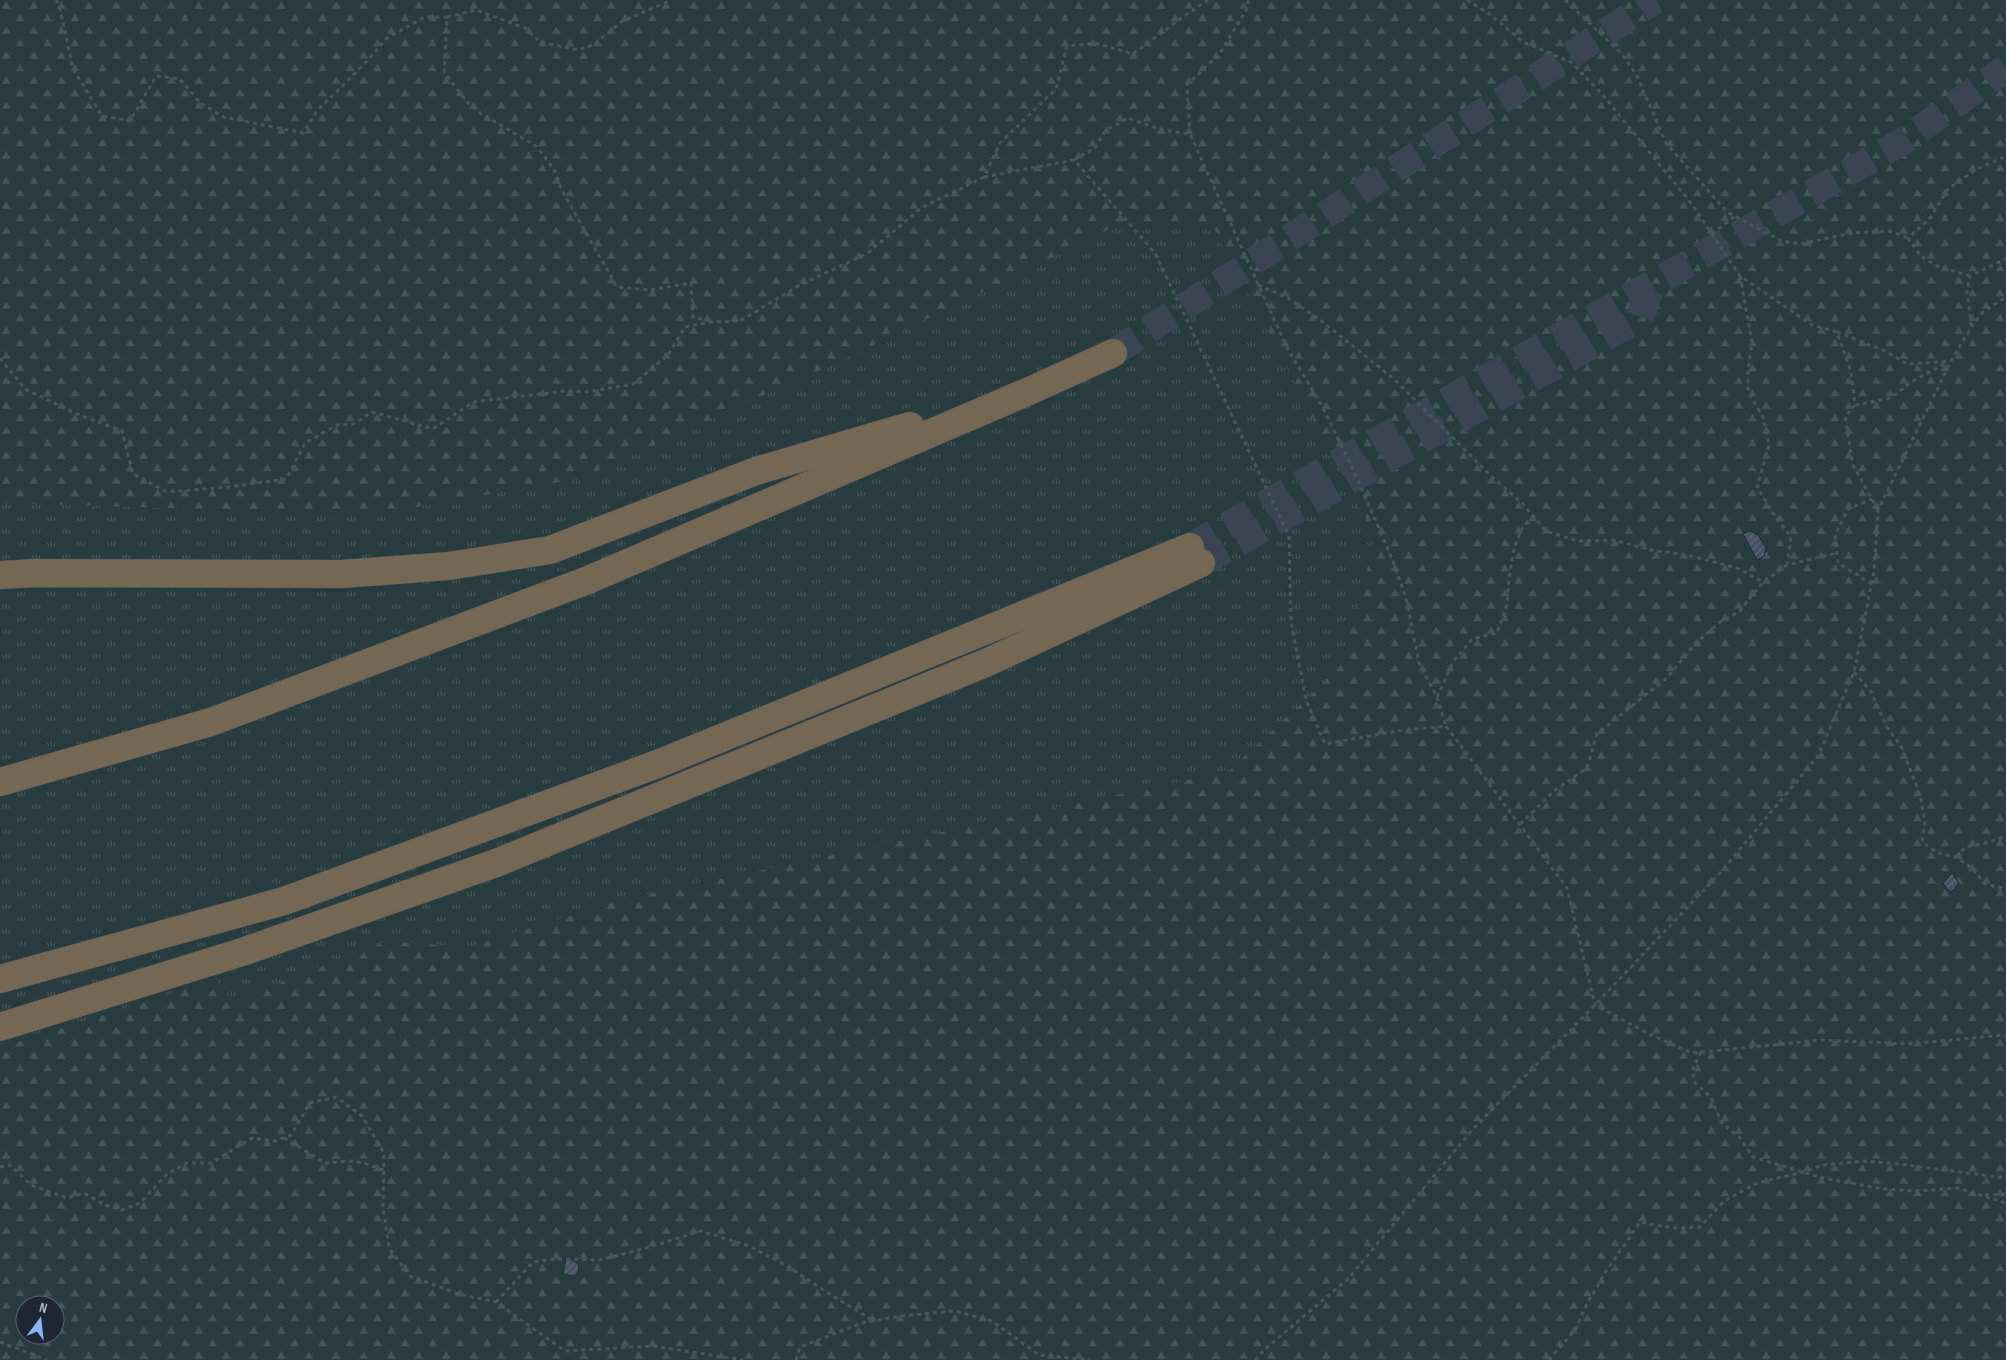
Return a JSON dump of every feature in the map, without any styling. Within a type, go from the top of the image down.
[{"type":"highway","points":[[0,782],[211,722],[579,584],[1027,392],[1113,353]]},
{"type":"highway","points":[[0,576],[35,572],[342,574],[449,566],[550,550],[756,471],[1027,392]]},
{"type":"highway","points":[[0,979],[284,901],[660,763],[1196,555],[988,662],[496,863],[242,952],[0,1027]]},
{"type":"path","points":[[56,0],[59,4],[73,69],[102,116],[130,121],[156,76],[180,79],[200,103],[224,117],[303,133],[317,111],[365,64],[387,38],[425,18],[476,10],[525,28],[540,42],[578,50],[595,44],[621,22],[671,0]]},
{"type":"path","points":[[984,177],[1000,143],[1056,89],[1067,46],[1095,42],[1134,54],[1180,18],[1208,0]]},
{"type":"path","points":[[1248,0],[1248,7],[1220,53],[1187,85],[1190,134],[1286,348],[1321,404],[1362,488],[1406,598],[1419,663],[1437,697],[1446,726],[1567,888],[1595,1005],[1651,1035],[1692,1052],[1822,1040],[1908,1044],[2006,1035]]},
{"type":"path","points":[[1467,0],[1490,15],[1523,42],[1571,62],[1602,94],[1691,203],[1740,276],[1812,325],[1837,332],[1885,351],[1907,364],[1950,361]]},
{"type":"path","points":[[1565,0],[1621,53],[1637,76],[1666,142],[1727,212],[1782,241],[1801,244],[1851,232],[1889,231],[1908,238],[1920,256],[1937,266],[1970,276],[2006,258]]},
{"type":"path","points":[[447,16],[444,72],[467,102],[480,113],[536,146],[554,169],[561,189],[617,287],[650,290],[691,283],[693,317],[711,322]]},
{"type":"path","points":[[0,358],[25,389],[77,414],[122,431],[133,474],[166,492],[228,487],[286,478],[305,443],[337,426],[354,424],[372,412],[433,429],[473,402],[565,391],[587,392],[633,384],[668,356],[685,327],[711,322],[740,322],[798,286],[868,254],[921,208],[984,177],[1074,160],[1095,148],[1106,130],[1128,118],[1162,130],[1190,134]]},
{"type":"path","points":[[1908,238],[1930,218],[1948,189],[1975,170],[2006,156]]},
{"type":"path","points":[[1074,160],[1155,253],[1289,536],[1290,622],[1306,700],[1325,744],[1397,731],[1446,726]]},
{"type":"path","points":[[1712,234],[1735,216]]},
{"type":"path","points":[[1740,276],[1752,342],[1748,369],[1748,392],[1763,417],[1769,445],[1757,487],[1774,515],[1791,537],[1787,565]]},
{"type":"path","points":[[1970,276],[1966,291],[1972,326]]},
{"type":"path","points":[[1257,284],[1288,298],[1323,322],[1395,380],[1546,531],[1577,540],[1612,540],[1651,550],[1687,555],[1737,568],[1763,582]]},
{"type":"path","points":[[1255,1360],[1265,1349],[1348,1279],[1473,1129],[1595,1005],[1719,874],[1818,756],[1854,672],[1872,584],[1878,510],[1950,361],[1983,312],[2006,297]]},
{"type":"path","points":[[1837,332],[1851,372],[1855,405]]},
{"type":"path","points":[[1878,510],[1853,465],[1845,417],[1855,405],[1891,398],[1911,382],[1950,361]]},
{"type":"path","points":[[1872,499],[1848,509],[1835,535],[1838,564],[1872,584]]},
{"type":"path","points":[[1437,697],[1454,660],[1472,639],[1497,633],[1507,605],[1514,548],[1523,526],[1534,517]]},
{"type":"path","points":[[1520,824],[1554,790],[1587,768],[1598,734],[1668,678],[1695,644],[1720,622],[1739,612],[1763,582],[1787,565],[1837,554]]},
{"type":"path","points":[[1854,672],[1871,692],[1887,727],[1902,748],[1920,795],[1925,822],[1922,842],[1938,853],[1956,857],[1972,868],[1985,884],[2006,889]]},
{"type":"path","points":[[1956,857],[1966,847],[1986,844],[2006,836]]},
{"type":"path","points":[[1702,1052],[1692,1070],[1695,1083],[1711,1097],[1721,1122],[1740,1138],[1753,1157],[1802,1172],[1883,1189],[1958,1188],[2006,1203]]},
{"type":"path","points":[[0,1167],[10,1165],[31,1185],[67,1198],[84,1193],[105,1205],[122,1210],[140,1203],[167,1174],[187,1163],[211,1163],[252,1138],[275,1141],[292,1136],[310,1103],[336,1097],[362,1116],[384,1153],[383,1207],[389,1248],[410,1276],[458,1294],[496,1302],[565,1351],[653,1346],[743,1360]]},
{"type":"path","points":[[284,1138],[325,1163],[350,1161],[364,1163],[384,1170]]},
{"type":"path","points":[[1549,1360],[1575,1330],[1605,1273],[1640,1222],[1673,1228],[1700,1227],[1724,1201],[1757,1183],[1822,1165],[1865,1162],[1898,1164],[2006,1178]]},
{"type":"path","points":[[1982,1196],[2006,1194]]},
{"type":"path","points":[[496,1302],[533,1262],[556,1259],[599,1260],[701,1232],[758,1251],[784,1264],[874,1321]]},
{"type":"path","points":[[796,1360],[800,1347],[862,1323],[900,1316],[955,1312],[992,1321],[1040,1355],[1090,1360]]},
{"type":"path","points":[[0,1342],[47,1360]]},
{"type":"green space","points":[[0,0],[2006,0],[2006,1360],[0,1360],[0,1048],[216,979],[227,1003],[388,941],[468,947],[625,899],[1229,771],[1339,668],[1376,539],[1215,230],[1126,221],[855,354],[581,478],[376,514],[0,503]]},
{"type":"green space","points":[[1126,221],[1215,230],[1376,539],[1339,669],[1229,771],[625,899],[468,947],[388,941],[227,1003],[216,980],[0,1048],[0,503],[376,514]]},
{"type":"building","points":[[1750,531],[1758,535],[1766,548],[1764,556],[1757,560],[1743,534]]},
{"type":"building","points":[[1952,873],[1959,883],[1951,892],[1943,884]]},
{"type":"building","points":[[566,1259],[573,1260],[579,1265],[578,1273],[574,1276],[563,1274]]},
{"type":"tunnel","points":[[1113,353],[1655,0]]},
{"type":"tunnel","points":[[1190,547],[1905,140],[2006,68]]},
{"type":"tunnel","points":[[1201,563],[1640,318],[1652,284]]}]
